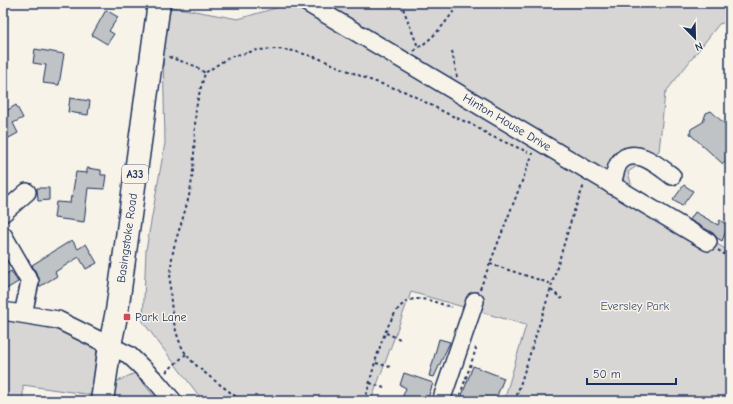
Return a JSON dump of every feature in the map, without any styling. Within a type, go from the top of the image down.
[{"type":"main road","name":"Basingstoke Road","points":[[102,401],[110,345],[117,312],[159,3]]},
{"type":"street","name":"Hinton House Drive","points":[[307,3],[708,242]]},
{"type":"street","points":[[612,185],[619,164],[625,158],[631,156],[642,157],[672,176]]},
{"type":"street","points":[[3,213],[27,192]]},
{"type":"street","points":[[3,235],[30,282],[22,314]]},
{"type":"street","points":[[441,401],[476,301]]},
{"type":"street","points":[[3,311],[58,320],[129,355],[156,381],[173,401]]},
{"type":"path","points":[[400,3],[418,47]]},
{"type":"path","points":[[406,62],[418,47],[426,43],[451,15],[459,3]]},
{"type":"path","points":[[239,401],[186,354],[178,338],[171,303],[171,266],[192,180],[196,109],[201,85],[206,74],[229,57],[258,50],[276,48],[294,50],[318,58],[370,80],[406,92],[492,136],[532,154],[476,301]]},
{"type":"path","points":[[452,51],[456,67],[459,94]]},
{"type":"path","points":[[152,54],[176,59],[195,66],[206,74]]},
{"type":"path","points":[[515,401],[551,290],[573,214],[590,172]]},
{"type":"path","points":[[490,264],[552,284]]},
{"type":"path","points":[[551,290],[562,300]]},
{"type":"path","points":[[365,401],[386,333],[397,310],[404,303],[411,300],[423,299],[452,307]]},
{"type":"path","points":[[386,333],[400,338]]},
{"type":"path","points":[[156,381],[186,354]]},
{"type":"path","points":[[376,363],[390,367]]},
{"type":"path","points":[[370,383],[384,388]]},
{"type":"green space","name":"Eversley Park","points":[[284,3],[730,3],[730,21],[719,24],[665,93],[659,151],[628,172],[633,191],[730,252],[730,401],[504,401],[526,325],[411,292],[371,401],[203,401],[143,322],[146,250],[165,143],[162,5],[238,19],[286,5]]},
{"type":"green space","points":[[3,317],[55,326],[97,347],[92,395],[23,385],[23,401],[3,401]]},
{"type":"green space","points":[[135,373],[158,401],[108,401],[109,385]]},
{"type":"building","points":[[106,10],[118,17],[109,31],[114,34],[107,44],[92,35]]},
{"type":"building","points":[[35,49],[64,54],[59,85],[43,83],[46,65],[33,63]]},
{"type":"building","points":[[70,98],[90,101],[88,115],[68,112]]},
{"type":"building","points":[[3,105],[6,111],[16,105],[23,118],[13,123],[18,133],[7,139],[3,131]]},
{"type":"building","points":[[711,111],[728,127],[725,130],[730,135],[730,156],[723,164],[690,133],[691,129],[703,122],[706,113]]},
{"type":"building","points":[[87,168],[101,170],[101,175],[106,175],[104,189],[88,188],[84,222],[54,218],[56,202],[70,203],[76,172],[87,173]]},
{"type":"building","points":[[684,185],[693,191],[682,206],[673,200]]},
{"type":"building","points":[[37,188],[49,188],[49,200],[38,201]]},
{"type":"building","points":[[695,212],[718,225],[720,220],[728,226],[722,241],[713,233],[690,220]]},
{"type":"building","points":[[72,240],[78,249],[86,244],[97,263],[86,269],[79,257],[55,272],[57,276],[39,287],[39,278],[32,265]]},
{"type":"building","points":[[11,271],[18,282],[3,291],[3,276]]},
{"type":"building","points":[[439,339],[450,342],[434,377],[429,376]]},
{"type":"building","points":[[473,366],[504,378],[495,401],[470,401],[461,398]]},
{"type":"building","points":[[404,373],[433,383],[427,401],[401,401],[406,388],[400,385]]},
{"type":"place","name":"Park Lane","points":[[127,317]]}]
